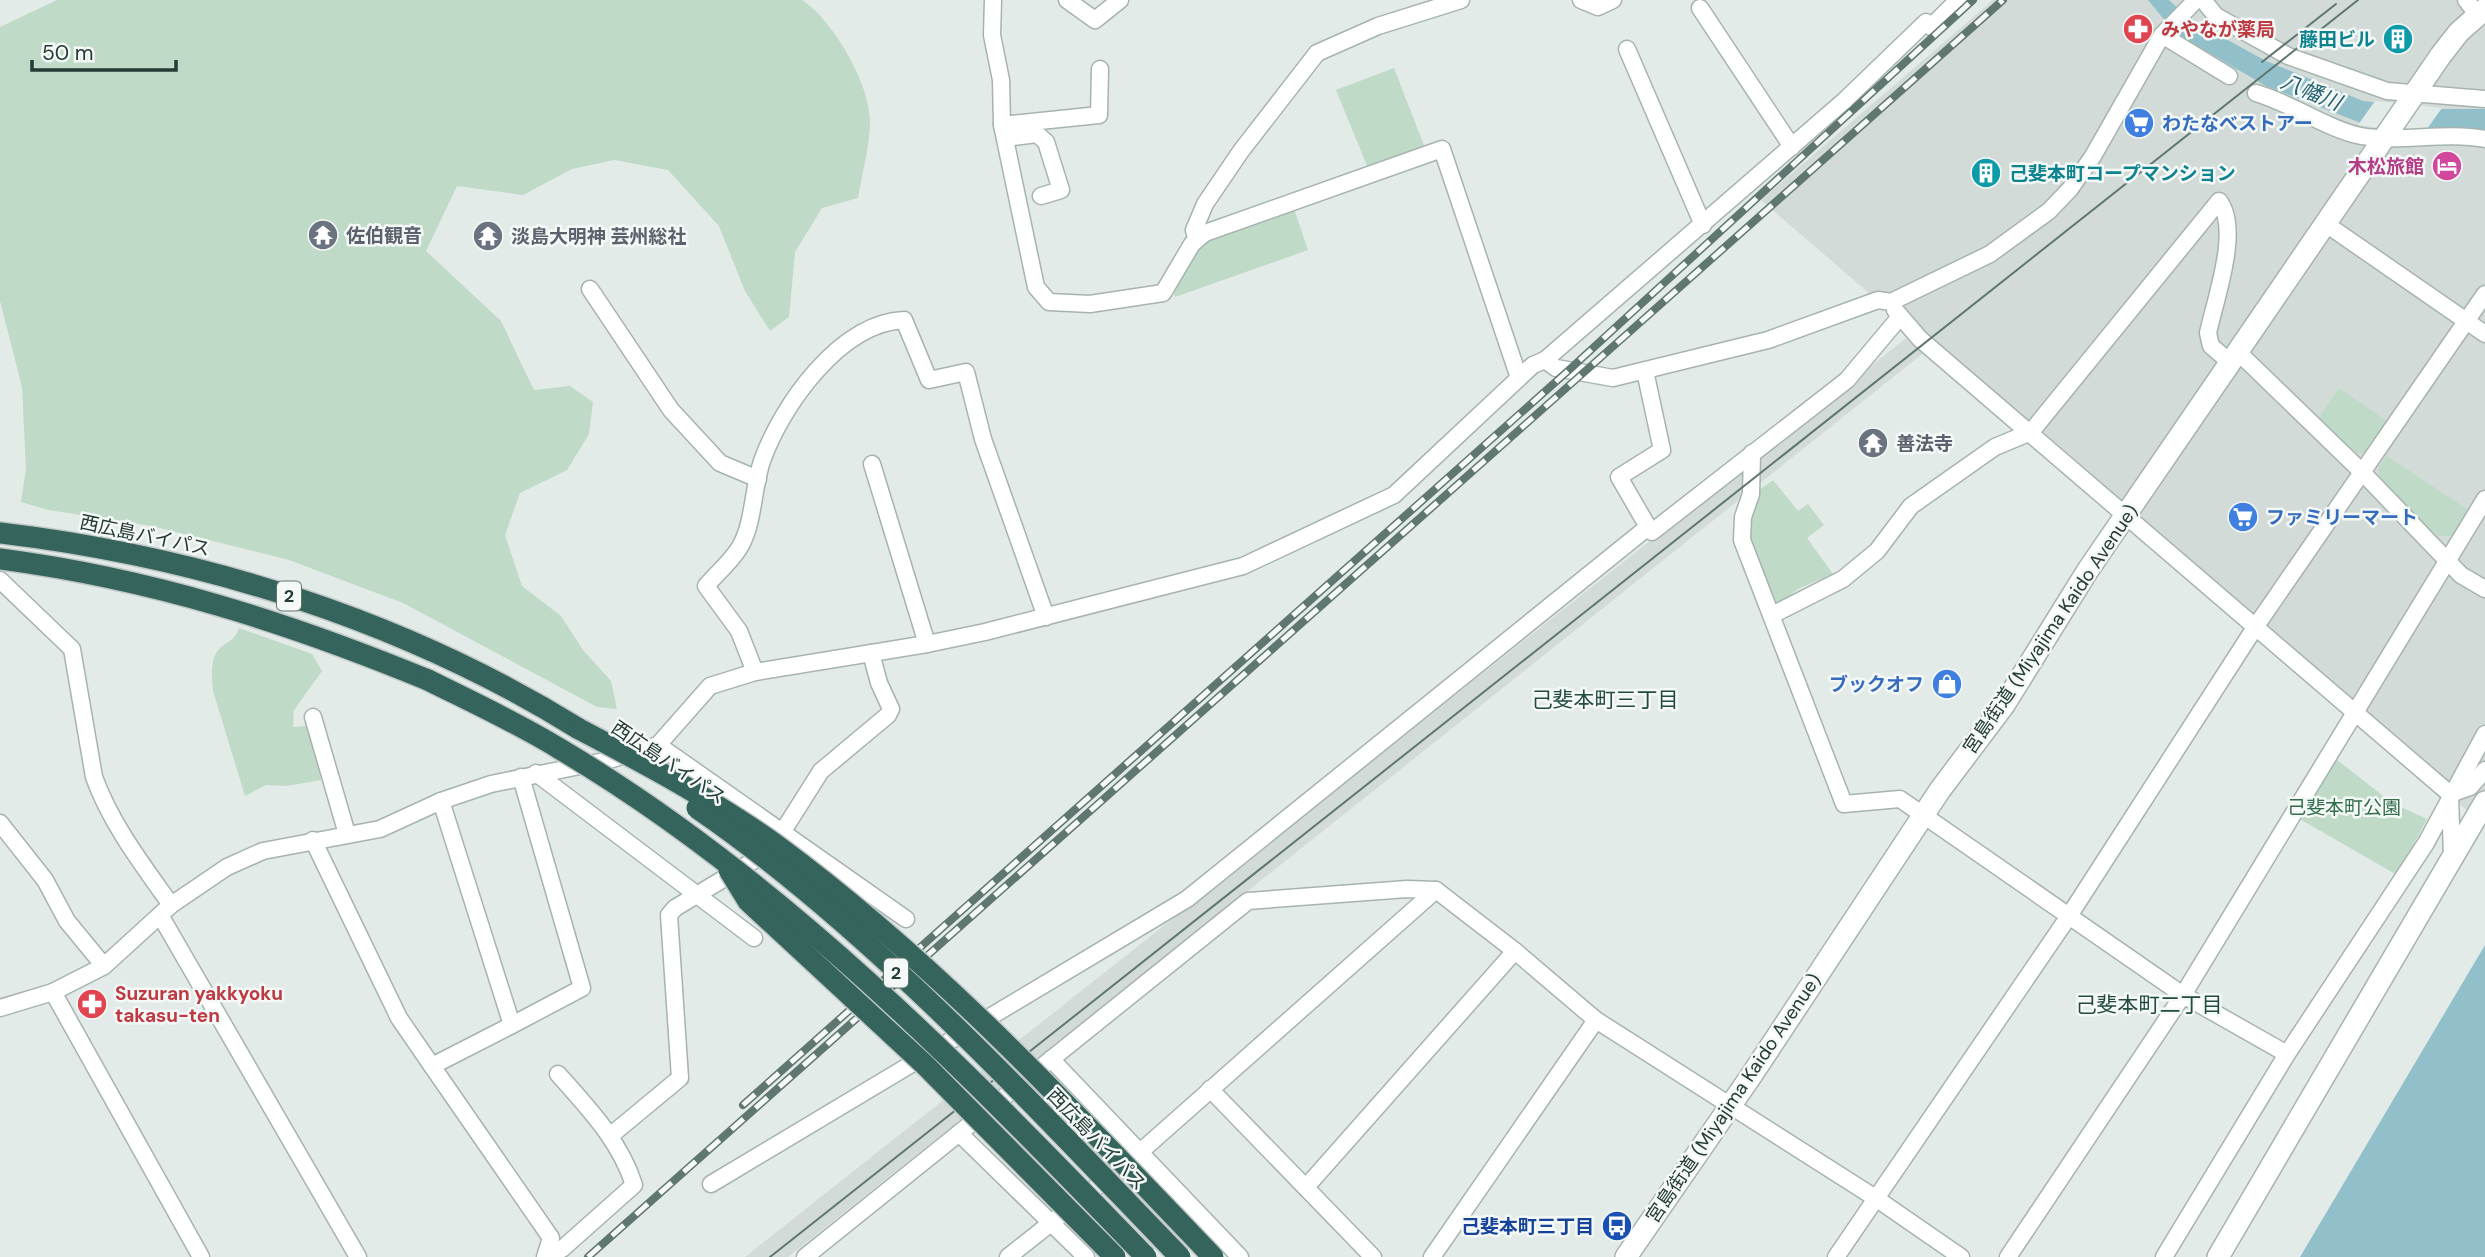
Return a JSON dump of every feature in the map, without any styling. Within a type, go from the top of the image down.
[{"type":"highway","name":"西広島バイパス","points":[[0,533],[49,539],[211,572],[290,596],[440,654],[517,691],[579,729],[713,819],[863,943],[1025,1097],[1180,1257]]},
{"type":"highway","name":"2","points":[[0,559],[120,578],[196,597],[288,626],[428,680],[559,748],[723,859],[847,962],[1013,1120],[1146,1257]]},
{"type":"highway","points":[[579,729],[732,815],[811,872],[898,943],[1052,1090],[1214,1257]]},
{"type":"highway","points":[[723,859],[748,901],[925,1065],[1115,1257]]},
{"type":"street","points":[[993,0],[992,35],[1001,80],[1003,132],[1036,287],[1049,302],[1090,304],[1163,293],[1196,238],[1442,149],[1519,378]]},
{"type":"street","points":[[1068,0],[1095,20],[1120,0]]},
{"type":"street","points":[[1196,238],[1194,230],[1206,204],[1241,151],[1317,53],[1378,26],[1461,0]]},
{"type":"street","points":[[1581,0],[1598,7],[1613,0]]},
{"type":"street","points":[[0,1008],[53,992],[104,966],[166,910],[227,867],[263,851],[380,829],[441,801],[528,775],[609,760],[657,745],[710,686],[755,672],[927,644],[1243,566],[1394,495],[1533,365],[1545,360],[1703,225],[1793,147],[1926,22],[1931,27],[1958,0]]},
{"type":"street","points":[[2203,0],[2216,16],[2288,56],[2387,91],[2413,98],[2485,99]]},
{"type":"street","points":[[1545,360],[1556,368],[1613,378],[1645,372],[1769,340],[1878,300],[1891,302],[1990,254],[2049,211],[2070,189],[2094,156],[2165,32],[2190,6]]},
{"type":"street","points":[[1700,8],[1793,147]]},
{"type":"street","name":"宮島街道 (Miyajima Kaido Avenue)","points":[[1626,1257],[1731,1106],[1903,844],[2004,705],[2126,515],[2476,8]]},
{"type":"street","points":[[2165,32],[2229,76]]},
{"type":"street","points":[[1627,49],[1703,225]]},
{"type":"street","points":[[1003,132],[1099,115],[1100,69]]},
{"type":"street","points":[[2256,93],[2357,135],[2453,135],[2485,139]]},
{"type":"street","points":[[1003,132],[1037,134],[1045,142],[1061,190],[1041,196]]},
{"type":"street","points":[[1772,615],[1843,579],[1877,551],[1911,506],[1995,447],[2031,432],[2219,201],[2225,209],[2228,241],[2208,333],[2211,346],[2234,358],[2363,472],[2461,575],[2485,589]]},
{"type":"street","points":[[2326,224],[2485,334]]},
{"type":"street","points":[[590,289],[671,410],[720,463],[758,479]]},
{"type":"street","points":[[1836,1257],[2069,916],[2256,626],[2485,294]]},
{"type":"street","points":[[1891,302],[1899,318],[2356,710],[2450,794],[2452,860]]},
{"type":"street","points":[[1645,372],[1662,450],[1619,477],[1652,532],[1847,380],[1899,318]]},
{"type":"street","points":[[755,672],[739,631],[706,586],[741,544],[762,460],[795,397],[812,376],[848,342],[882,323],[904,320],[929,380],[966,372],[983,439],[1045,617]]},
{"type":"street","points":[[1752,453],[1751,495],[1743,517],[1742,540],[1844,804],[1900,799],[2183,995],[2287,1054]]},
{"type":"street","points":[[872,464],[927,644]]},
{"type":"street","points":[[2008,1257],[2183,995],[2485,499]]},
{"type":"street","points":[[711,1184],[1186,899],[1648,527]]},
{"type":"street","points":[[0,580],[72,649],[94,777],[101,795],[358,1257]]},
{"type":"street","points":[[610,1136],[680,1080],[669,920],[671,911],[763,855],[783,831],[821,771],[890,712],[870,653]]},
{"type":"street","points":[[313,717],[346,834]]},
{"type":"street","points":[[2164,1257],[2287,1054],[2426,843],[2485,733]]},
{"type":"street","points":[[657,745],[906,919]]},
{"type":"street","points":[[2450,794],[2470,787],[2485,769]]},
{"type":"street","points":[[528,775],[699,894],[754,938]]},
{"type":"street","points":[[432,1066],[582,988],[528,775]]},
{"type":"street","points":[[441,801],[512,1024]]},
{"type":"street","points":[[2218,1257],[2485,802]]},
{"type":"street","points":[[0,823],[45,880],[67,922],[104,966]]},
{"type":"street","points":[[313,840],[399,1017],[551,1238],[547,1256]]},
{"type":"street","points":[[1008,1257],[1139,1153],[1436,890]]},
{"type":"street","points":[[805,1257],[1248,901],[1436,890],[1515,951],[1596,1020],[1877,1199],[1961,1257]]},
{"type":"street","points":[[1307,1186],[1515,951]]},
{"type":"street","points":[[53,992],[201,1257]]},
{"type":"street","points":[[1432,1257],[1596,1020]]},
{"type":"street","points":[[1051,1059],[1240,1257]]},
{"type":"street","points":[[547,1256],[562,1249],[634,1185],[624,1155],[558,1074]]},
{"type":"street","points":[[1210,1089],[1373,1257]]},
{"type":"street","points":[[959,1133],[1086,1257]]},
{"type":"shaded area","points":[[1993,0],[2485,0],[2485,826],[1931,347],[788,1257],[745,1257],[1914,332],[1761,200]]},
{"type":"green space","points":[[57,0],[802,0],[826,22],[848,54],[864,89],[870,121],[867,150],[858,198],[822,208],[795,252],[789,317],[770,331],[745,291],[719,226],[668,170],[614,160],[572,169],[523,195],[457,186],[426,251],[501,321],[534,390],[570,386],[593,402],[589,434],[567,470],[520,493],[505,535],[522,586],[561,616],[583,650],[611,681],[617,709],[597,707],[403,603],[289,560],[152,526],[48,510],[21,502],[26,469],[22,387],[0,301],[0,27]]},
{"type":"green space","points":[[1394,68],[1425,148],[1368,168],[1336,90]]},
{"type":"green space","points":[[1294,209],[1308,250],[1175,297],[1174,293],[1197,250],[1207,240]]},
{"type":"green space","points":[[2339,388],[2388,422],[2367,452],[2353,454],[2319,418]]},
{"type":"green space","points":[[2387,456],[2470,511],[2452,536],[2437,536],[2380,479],[2379,467]]},
{"type":"green space","points":[[1773,480],[1798,511],[1808,504],[1824,525],[1807,538],[1833,574],[1798,589],[1780,603],[1771,600],[1752,548],[1748,520],[1756,494]]},
{"type":"green space","points":[[239,628],[312,654],[322,671],[294,710],[293,727],[309,726],[321,780],[287,786],[266,785],[245,796],[213,691],[212,674],[217,651],[234,637]]},
{"type":"green space","name":"己斐本町公園","points":[[2336,759],[2392,803],[2427,819],[2397,875],[2298,818]]},
{"type":"water","name":"八幡川","points":[[2148,0],[2169,0],[2188,18],[2264,60],[2363,101],[2440,109],[2485,109],[2485,132],[2361,123],[2266,86],[2175,33]]},
{"type":"water","points":[[2485,945],[2485,1257],[2300,1257]]},
{"type":"pier","points":[[2375,101],[2442,108],[2424,133],[2358,125]]},
{"type":"tram line","points":[[770,1257],[2358,0]]},
{"type":"tram line","points":[[2262,62],[2336,4]]},
{"type":"railway","points":[[743,1105],[1569,370],[1973,0]]},
{"type":"railway","points":[[588,1257],[2003,0]]},
{"type":"place","name":"みやなが薬局","points":[[2138,29]]},
{"type":"place","name":"藤田ビル","points":[[2398,39]]},
{"type":"place","name":"わたなべストアー","points":[[2139,123]]},
{"type":"place","name":"木松旅館","points":[[2447,166]]},
{"type":"place","name":"己斐本町コープマンション","points":[[1986,173]]},
{"type":"place","name":"佐伯観音","points":[[323,235]]},
{"type":"place","name":"淡島大明神 芸州総社","points":[[488,236]]},
{"type":"place","name":"善法寺","points":[[1873,443]]},
{"type":"place","name":"ファミリーマート","points":[[2243,517]]},
{"type":"place","name":"ブックオフ","points":[[1947,684]]},
{"type":"place","name":"Suzuran yakkyoku takasu-ten","points":[[92,1004]]},
{"type":"place","name":"己斐本町三丁目","points":[[1617,1226]]},
{"type":"district","name":"己斐本町三丁目","points":[[1605,700]]},
{"type":"district","name":"己斐本町二丁目","points":[[2149,1005]]}]
